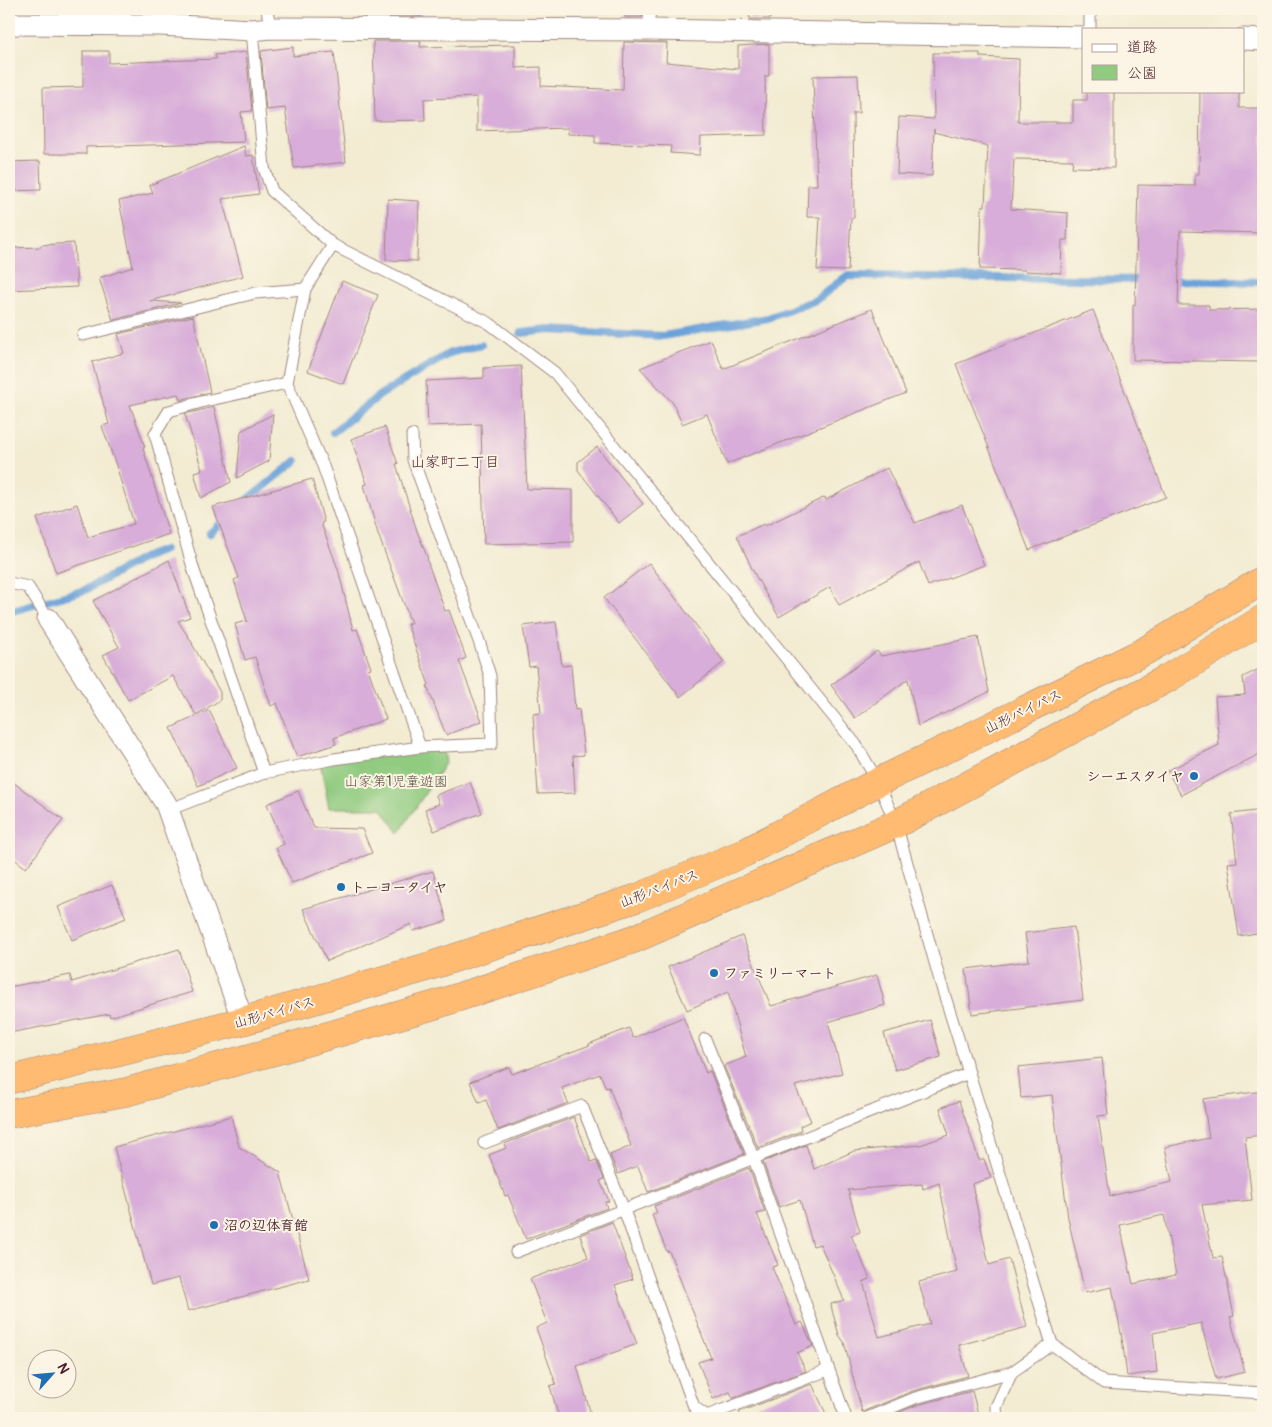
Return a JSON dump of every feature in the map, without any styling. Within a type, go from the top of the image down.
[{"type":"highway","name":"山形バイパス","points":[[9,1080],[243,1022],[424,968],[637,898],[744,853],[878,782],[1145,651],[1263,580]]},
{"type":"highway","points":[[9,1114],[126,1092],[435,1005],[634,938],[896,824],[1168,678],[1263,619]]},
{"type":"street","points":[[9,24],[124,17],[263,22],[1082,37]]},
{"type":"street","points":[[1244,39],[1263,40]]},
{"type":"street","points":[[48,619],[166,804],[243,1022]]},
{"type":"lane","points":[[648,30],[650,9]]},
{"type":"lane","points":[[1090,9],[1090,28]]},
{"type":"lane","points":[[263,22],[264,168],[272,191],[333,246],[489,323],[556,373],[858,746],[878,782],[896,824],[940,984],[970,1073],[1052,1344],[1104,1382],[1263,1393]]},
{"type":"lane","points":[[333,246],[305,289],[287,383],[323,466],[420,747]]},
{"type":"lane","points":[[82,335],[255,293],[305,289]]},
{"type":"lane","points":[[264,773],[194,570],[155,434],[169,411],[287,383]]},
{"type":"lane","points":[[168,810],[264,773],[334,759],[420,747],[492,744],[490,676],[413,460],[412,435]]},
{"type":"lane","points":[[9,583],[28,587],[48,619]]},
{"type":"lane","points":[[705,1039],[754,1158],[846,1418]]},
{"type":"lane","points":[[516,1252],[970,1073]]},
{"type":"lane","points":[[484,1143],[582,1106],[624,1210],[694,1407],[707,1416],[828,1370]]},
{"type":"lane","points":[[867,1418],[915,1398],[1012,1372],[1052,1344]]},
{"type":"lane","points":[[997,1418],[996,1407],[1012,1372]]},
{"type":"green space","name":"山家第1児童遊園","points":[[443,746],[446,762],[399,833],[381,808],[329,808],[320,762]]},
{"type":"building","points":[[372,9],[422,9],[422,16],[372,16]]},
{"type":"building","points":[[625,9],[642,9],[642,17],[625,17]]},
{"type":"building","points":[[749,9],[770,9],[770,19],[750,19]]},
{"type":"building","points":[[373,41],[421,41],[420,47],[515,45],[515,68],[541,67],[541,86],[623,90],[624,42],[667,43],[666,62],[738,69],[738,46],[769,44],[769,76],[765,76],[766,135],[701,137],[700,155],[670,153],[671,146],[595,143],[595,135],[568,134],[568,128],[477,131],[477,97],[424,99],[425,120],[375,121]]},
{"type":"building","points":[[293,47],[293,56],[334,52],[346,162],[294,168],[285,108],[266,110],[261,51]]},
{"type":"building","points":[[83,51],[109,51],[109,63],[216,59],[215,55],[246,52],[252,111],[241,112],[244,142],[86,147],[86,154],[44,154],[43,88],[83,87]]},
{"type":"building","points":[[933,53],[980,53],[980,57],[1019,59],[1018,122],[1073,122],[1073,100],[1087,100],[1087,92],[1114,92],[1114,168],[1072,167],[1073,160],[1014,159],[1011,209],[1068,213],[1067,240],[1062,240],[1061,273],[980,269],[982,206],[985,206],[988,146],[934,132],[934,129],[932,176],[897,174],[899,117],[934,119]]},
{"type":"building","points":[[858,75],[859,113],[853,113],[854,218],[851,218],[848,271],[817,270],[820,217],[807,217],[808,185],[817,185],[813,76]]},
{"type":"building","points":[[1200,92],[1239,92],[1239,108],[1263,108],[1263,233],[1180,231],[1178,305],[1209,305],[1209,310],[1263,309],[1263,362],[1133,360],[1133,305],[1135,305],[1138,185],[1195,186],[1195,174],[1199,174]]},
{"type":"building","points":[[244,146],[246,156],[253,155],[259,194],[222,199],[243,276],[150,301],[181,303],[113,320],[99,278],[133,267],[119,201],[153,193],[150,185]]},
{"type":"building","points":[[40,161],[41,190],[9,191],[9,162]]},
{"type":"building","points":[[388,199],[419,201],[417,261],[386,260]]},
{"type":"building","points":[[74,243],[77,287],[9,290],[9,248]]},
{"type":"building","points":[[342,281],[378,295],[343,384],[308,371]]},
{"type":"building","points":[[872,309],[906,393],[727,464],[707,414],[682,424],[673,403],[640,368],[711,340],[723,369]]},
{"type":"building","points":[[1093,310],[1166,497],[1029,550],[956,364]]},
{"type":"building","points":[[193,316],[210,392],[180,400],[178,394],[130,405],[145,447],[143,448],[169,534],[56,573],[37,518],[77,504],[88,537],[134,524],[102,426],[109,424],[92,362],[124,353],[118,334]]},
{"type":"building","points":[[521,366],[527,489],[573,490],[573,542],[484,544],[481,424],[428,426],[426,381],[484,378],[484,368]]},
{"type":"building","points":[[214,407],[231,482],[201,498],[194,472],[202,470],[185,414]]},
{"type":"building","points":[[273,414],[269,461],[237,478],[241,431]]},
{"type":"building","points":[[385,427],[427,560],[445,611],[449,610],[466,658],[459,661],[482,721],[446,735],[427,686],[429,685],[407,624],[411,623],[378,534],[364,485],[367,484],[351,439]]},
{"type":"building","points":[[597,447],[643,504],[619,523],[578,470],[578,462]]},
{"type":"building","points":[[887,468],[915,523],[962,505],[984,565],[928,586],[919,562],[839,605],[830,587],[779,617],[754,573],[737,536],[764,524],[765,526],[825,497],[826,500]]},
{"type":"building","points":[[312,479],[324,522],[321,523],[338,569],[353,630],[357,629],[371,668],[368,669],[386,719],[334,738],[336,744],[297,757],[277,703],[271,706],[255,657],[245,660],[235,624],[247,621],[234,580],[239,578],[213,507]]},
{"type":"building","points":[[169,560],[190,617],[178,621],[220,692],[220,700],[196,715],[173,676],[128,700],[103,655],[119,647],[93,601]]},
{"type":"building","points":[[649,563],[724,662],[680,697],[604,598]]},
{"type":"building","points":[[556,622],[562,666],[571,665],[575,710],[579,709],[584,755],[573,756],[575,793],[538,794],[533,714],[541,713],[536,666],[529,667],[523,626]]},
{"type":"building","points":[[978,637],[989,692],[918,726],[908,679],[855,718],[831,685],[877,651],[881,656]]},
{"type":"building","points":[[1263,667],[1263,752],[1181,795],[1167,771],[1219,745],[1215,697],[1245,695],[1243,677]]},
{"type":"building","points":[[209,710],[237,768],[198,786],[171,728]]},
{"type":"building","points":[[9,779],[63,820],[26,868],[9,855]]},
{"type":"building","points":[[470,782],[482,813],[434,831],[425,809],[439,804],[436,795]]},
{"type":"building","points":[[298,791],[314,828],[362,829],[372,853],[292,883],[276,848],[284,844],[267,804]]},
{"type":"building","points":[[1263,810],[1263,932],[1239,936],[1228,863],[1237,862],[1231,814]]},
{"type":"building","points":[[433,871],[447,921],[413,931],[411,924],[327,961],[303,909]]},
{"type":"building","points":[[112,885],[126,918],[72,940],[58,907]]},
{"type":"building","points":[[1074,927],[1083,1000],[972,1014],[966,969],[1029,961],[1025,933]]},
{"type":"building","points":[[742,936],[771,1006],[877,975],[885,1005],[828,1022],[842,1073],[795,1086],[811,1121],[800,1126],[801,1131],[758,1148],[724,1066],[746,1057],[728,992],[687,1010],[668,967]]},
{"type":"building","points":[[179,949],[192,992],[110,1017],[109,1014],[9,1033],[9,987],[70,975],[72,982]]},
{"type":"building","points":[[683,1017],[706,1073],[710,1071],[744,1154],[648,1192],[638,1166],[618,1174],[610,1155],[631,1146],[609,1087],[606,1088],[600,1074],[562,1088],[568,1103],[498,1130],[486,1100],[479,1103],[470,1082],[509,1067],[512,1074],[590,1045],[629,1028],[633,1038]]},
{"type":"building","points":[[930,1020],[941,1057],[895,1070],[884,1033]]},
{"type":"building","points":[[1102,1058],[1108,1115],[1098,1116],[1110,1196],[1172,1182],[1165,1147],[1209,1138],[1203,1099],[1263,1091],[1263,1135],[1245,1137],[1252,1200],[1202,1205],[1213,1258],[1222,1257],[1234,1316],[1230,1317],[1245,1372],[1216,1379],[1201,1323],[1153,1333],[1157,1372],[1127,1376],[1112,1287],[1085,1293],[1068,1218],[1052,1095],[1021,1098],[1018,1067]],"holes":[[[1164,1215],[1176,1275],[1133,1284],[1120,1225]]]},
{"type":"building","points":[[959,1101],[979,1160],[984,1159],[991,1178],[972,1184],[989,1265],[1009,1259],[1027,1327],[959,1345],[968,1376],[913,1391],[862,1412],[844,1342],[839,1335],[831,1304],[844,1300],[820,1244],[813,1246],[800,1200],[779,1207],[763,1162],[806,1145],[814,1169],[854,1151],[920,1145],[949,1135],[940,1108]],"holes":[[[939,1183],[957,1272],[919,1282],[930,1324],[879,1337],[863,1282],[870,1279],[851,1235],[860,1232],[848,1190],[922,1184],[923,1189]]]},
{"type":"building","name":"沼の辺体育館","points":[[231,1116],[239,1147],[280,1172],[309,1279],[188,1311],[179,1278],[151,1285],[114,1147]]},
{"type":"building","points":[[574,1117],[591,1162],[596,1160],[604,1179],[600,1181],[609,1201],[605,1202],[607,1208],[526,1239],[508,1195],[505,1196],[489,1155],[506,1148],[504,1144]]},
{"type":"building","points":[[749,1168],[765,1212],[757,1214],[778,1265],[772,1267],[796,1325],[802,1322],[813,1346],[797,1353],[806,1371],[733,1398],[730,1392],[713,1399],[698,1362],[711,1358],[669,1251],[667,1252],[652,1215],[657,1213],[654,1206]]},
{"type":"building","points":[[612,1222],[633,1279],[615,1285],[637,1344],[577,1366],[592,1418],[559,1418],[550,1386],[556,1384],[536,1328],[547,1323],[530,1279],[588,1257],[580,1235]]},
{"type":"building","points":[[812,1384],[828,1418],[742,1418],[739,1412]]},
{"type":"building","points":[[972,1391],[979,1418],[886,1418],[917,1405]]},
{"type":"waterway","points":[[521,333],[549,330],[663,336],[768,318],[816,300],[847,276],[1145,280]]},
{"type":"waterway","points":[[1169,280],[1263,282]]},
{"type":"waterway","points":[[333,432],[380,395],[450,353],[481,345]]},
{"type":"waterway","points":[[245,502],[296,461]]},
{"type":"waterway","points":[[210,533],[227,518]]},
{"type":"waterway","points":[[9,612],[85,590],[145,557],[164,550]]},
{"type":"place","name":"シーエスタイヤ","points":[[1194,776]]},
{"type":"place","name":"トーヨータイヤ","points":[[341,887]]},
{"type":"place","name":"ファミリーマート","points":[[714,973]]},
{"type":"place","name":"沼の辺体育館","points":[[214,1225]]},
{"type":"district","name":"山家町二丁目","points":[[455,462]]}]
